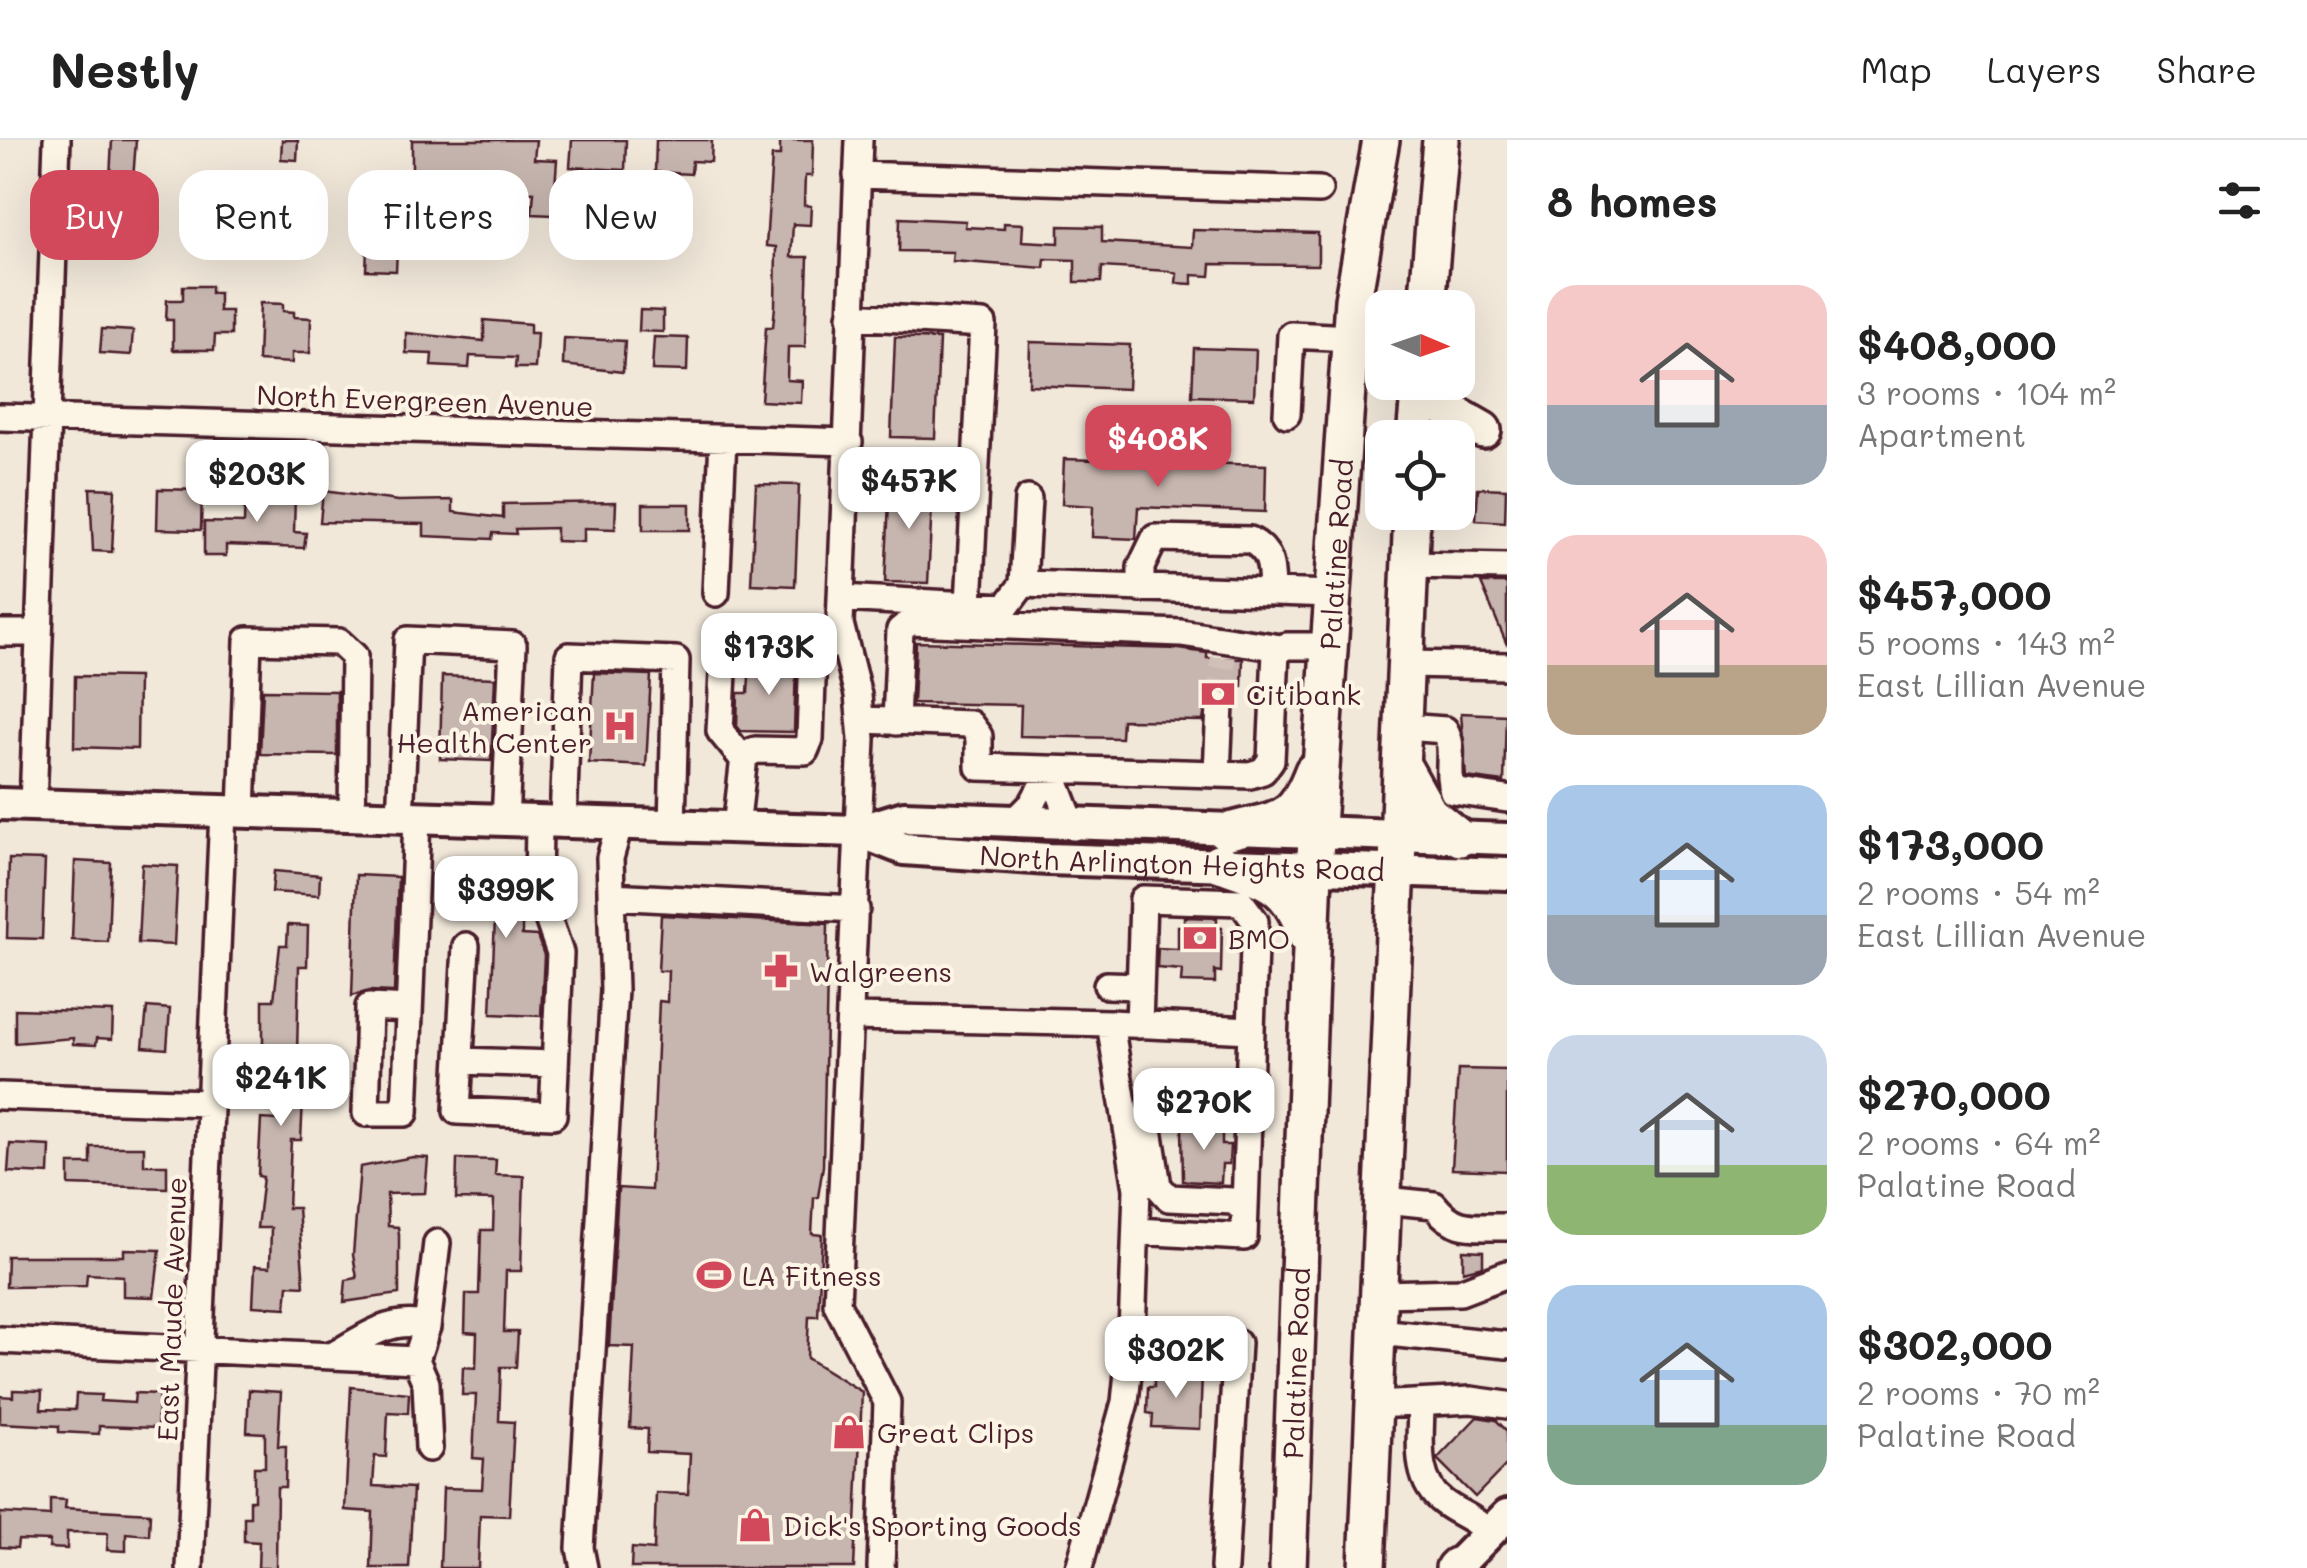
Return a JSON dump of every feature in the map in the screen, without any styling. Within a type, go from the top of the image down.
[{"type":"highway","points":[[1354,300],[1364,140]]},
{"type":"highway","name":"Palatine Road","points":[[1288,1568],[1315,852],[1350,338],[1381,140]]},
{"type":"highway","points":[[1428,290],[1441,140]]},
{"type":"highway","points":[[1429,290],[1455,140]]},
{"type":"highway","points":[[1436,400],[1482,434]]},
{"type":"highway","points":[[1370,1559],[1411,530]]},
{"type":"highway","points":[[1311,948],[1287,895],[1222,848],[1300,806],[1323,746]]},
{"type":"highway","points":[[1404,767],[1429,813],[1460,838]]},
{"type":"main road","name":"North Arlington Heights Road","points":[[0,804],[858,831],[904,817],[1072,827],[1222,848],[1401,855],[1507,874]]},
{"type":"main road","name":"North Arlington Heights Road","points":[[858,831],[904,849],[1048,859],[1222,848]]},
{"type":"main road","name":"North Arlington Heights Road","points":[[1401,855],[1460,838],[1507,839]]},
{"type":"main road","points":[[1455,1567],[1498,1524]]},
{"type":"street","points":[[32,806],[57,140]]},
{"type":"street","points":[[859,140],[841,598],[844,642],[861,720],[853,1017],[837,1304],[886,1402],[882,1568]]},
{"type":"street","points":[[857,175],[1319,190]]},
{"type":"street","points":[[851,307],[983,324],[969,604]]},
{"type":"street","points":[[1287,414],[1291,335],[1350,338]]},
{"type":"street","name":"North Evergreen Avenue","points":[[0,417],[849,442]]},
{"type":"street","points":[[716,592],[723,439]]},
{"type":"street","points":[[841,598],[1006,606],[1022,584],[1028,499]]},
{"type":"street","points":[[1141,588],[1141,567],[1155,538],[1250,540],[1264,547],[1270,560],[1272,592]]},
{"type":"street","points":[[1410,565],[1507,567]]},
{"type":"street","points":[[1022,584],[1333,594]]},
{"type":"street","points":[[896,722],[900,630],[910,622],[1223,647],[1330,646]]},
{"type":"street","points":[[0,633],[38,634]]},
{"type":"street","name":"East Maude Avenue","points":[[190,1568],[208,1102],[232,813],[245,726],[248,640],[340,642],[352,651],[352,817]]},
{"type":"street","points":[[409,1009],[408,640],[513,644],[505,822]]},
{"type":"street","points":[[736,828],[743,759],[720,731],[724,654],[745,644],[818,647],[844,642]]},
{"type":"street","points":[[743,759],[755,750],[800,752],[809,746],[813,652],[818,647]]},
{"type":"street","points":[[861,720],[974,727],[979,736],[978,768],[1250,776],[1268,767],[1274,657],[1281,648]]},
{"type":"street","points":[[466,946],[457,1111],[553,1114],[560,953],[538,890],[551,823],[569,656],[676,660],[672,827]]},
{"type":"street","points":[[1407,664],[1507,666]]},
{"type":"street","points":[[1217,774],[1220,705]]},
{"type":"street","points":[[1406,727],[1445,730],[1451,741],[1448,780],[1453,791],[1507,799]]},
{"type":"street","points":[[1013,823],[1032,804],[1051,770]]},
{"type":"street","points":[[1051,770],[1072,827]]},
{"type":"street","points":[[584,1568],[580,1548],[614,990],[610,858],[619,826]]},
{"type":"street","points":[[611,896],[856,909]]},
{"type":"street","points":[[1136,1231],[1244,1237],[1256,921],[1241,902],[1143,898],[1139,1025]]},
{"type":"street","points":[[1106,985],[1140,986]]},
{"type":"street","points":[[853,1017],[1251,1030]]},
{"type":"street","points":[[1079,1568],[1125,1402],[1132,1334],[1137,1189],[1110,1023]]},
{"type":"street","points":[[460,1061],[555,1064]]},
{"type":"street","points":[[1245,1210],[1233,1202],[1169,1198],[1158,1186],[1147,1116],[1181,1089],[1248,1108]]},
{"type":"street","points":[[0,1096],[208,1102]]},
{"type":"street","points":[[1150,1133],[1176,1112],[1248,1108]]},
{"type":"street","points":[[1164,1191],[1169,1187],[1233,1189],[1246,1179]]},
{"type":"street","points":[[1384,1200],[1434,1205],[1448,1222],[1462,1229],[1507,1226]]},
{"type":"street","points":[[421,1330],[427,1327],[438,1243]]},
{"type":"street","points":[[1380,1294],[1460,1292],[1507,1274]]},
{"type":"street","points":[[334,1355],[381,1328],[404,1322],[417,1324],[421,1330],[424,1346],[416,1360]]},
{"type":"street","points":[[1378,1332],[1507,1345]]},
{"type":"street","points":[[1132,1334],[1237,1343],[1224,1568]]},
{"type":"street","points":[[0,1340],[416,1360]]},
{"type":"street","points":[[416,1360],[426,1383],[429,1448]]},
{"type":"street","points":[[1375,1404],[1471,1400],[1507,1404]]},
{"type":"street","points":[[1421,1405],[1422,1460],[1429,1490],[1446,1505],[1498,1524]]},
{"type":"building","points":[[112,140],[136,140],[134,170],[110,170]]},
{"type":"building","points":[[282,140],[298,140],[297,160],[281,159]]},
{"type":"building","points":[[412,140],[536,140],[534,159],[557,160],[556,170],[549,170],[549,215],[532,214],[534,192],[529,192],[529,170],[412,169]]},
{"type":"building","points":[[572,140],[626,140],[625,170],[570,167]]},
{"type":"building","points":[[656,140],[712,140],[711,162],[692,161],[691,170],[655,170]]},
{"type":"building","points":[[780,140],[813,140],[812,176],[805,176],[804,205],[811,206],[810,225],[793,224],[791,257],[808,257],[805,347],[788,347],[787,380],[802,381],[801,403],[761,401],[766,327],[773,327],[775,306],[776,247],[766,246],[772,156],[780,156]]},
{"type":"building","points":[[900,218],[966,221],[965,227],[1004,229],[1004,223],[1023,224],[1022,241],[1059,243],[1059,226],[1102,227],[1102,242],[1192,247],[1193,230],[1318,233],[1318,265],[1211,264],[1210,276],[1192,275],[1192,284],[1176,283],[1177,274],[1169,271],[1102,267],[1101,282],[1075,282],[1075,260],[1045,259],[1044,268],[952,261],[953,252],[899,251]]},
{"type":"building","points":[[366,260],[397,260],[396,271],[366,270]]},
{"type":"building","points":[[183,286],[211,286],[211,293],[219,293],[219,311],[231,311],[231,335],[215,335],[214,350],[173,350],[173,320],[166,320],[167,300],[183,300]]},
{"type":"building","points":[[260,303],[283,304],[283,311],[294,312],[294,317],[311,318],[310,353],[292,353],[292,363],[258,361]]},
{"type":"building","points":[[640,310],[663,311],[663,332],[639,331]]},
{"type":"building","points":[[484,320],[530,324],[530,333],[537,333],[535,368],[515,368],[516,358],[470,356],[469,368],[431,366],[432,354],[406,353],[406,333],[484,341]]},
{"type":"building","points":[[102,329],[133,331],[131,355],[100,353]]},
{"type":"building","points":[[654,337],[688,338],[687,371],[652,370]]},
{"type":"building","points":[[895,337],[939,339],[935,438],[891,437]]},
{"type":"building","points":[[564,338],[625,341],[623,372],[563,365]]},
{"type":"building","points":[[1030,342],[1130,345],[1128,389],[1029,385]]},
{"type":"building","points":[[1194,348],[1256,350],[1254,398],[1192,396]]},
{"type":"building","points":[[1064,459],[1266,465],[1265,512],[1138,507],[1136,539],[1092,537],[1093,506],[1062,504]]},
{"type":"building","points":[[890,482],[933,483],[928,583],[885,582]]},
{"type":"building","points":[[756,484],[799,485],[795,586],[751,584]]},
{"type":"building","points":[[258,486],[295,494],[294,532],[306,533],[304,548],[226,545],[226,556],[204,556],[204,522],[244,523],[245,495],[257,495]]},
{"type":"building","points":[[90,488],[115,489],[112,552],[93,551]]},
{"type":"building","points":[[1478,488],[1506,489],[1505,522],[1476,520]]},
{"type":"building","points":[[158,489],[202,490],[201,530],[157,529]]},
{"type":"building","points":[[323,491],[398,501],[453,500],[453,512],[503,518],[503,504],[616,502],[615,529],[584,528],[584,542],[556,541],[556,528],[515,529],[516,534],[493,533],[492,539],[424,536],[424,524],[320,522]]},
{"type":"building","points":[[643,504],[690,504],[690,530],[643,530]]},
{"type":"building","points":[[1481,583],[1507,583],[1507,645]]},
{"type":"building","points":[[916,642],[1179,649],[1207,653],[1207,658],[1243,659],[1242,686],[1207,696],[1203,721],[1122,720],[1121,738],[1020,736],[1021,705],[913,703]]},
{"type":"building","points":[[750,660],[796,662],[794,732],[741,731],[737,726],[738,693],[748,693]]},
{"type":"building","points":[[594,673],[651,675],[646,766],[589,763]]},
{"type":"building","points":[[75,676],[138,677],[137,749],[74,747]]},
{"type":"building","points":[[442,676],[495,678],[491,761],[440,759]]},
{"type":"building","points":[[263,690],[337,691],[337,755],[260,754]]},
{"type":"building","points":[[1461,713],[1506,715],[1504,782],[1466,777]]},
{"type":"building","points":[[9,859],[45,860],[42,939],[7,938]]},
{"type":"building","points":[[75,861],[111,863],[108,942],[72,940]]},
{"type":"building","points":[[142,864],[178,866],[174,945],[138,943]]},
{"type":"building","points":[[274,871],[320,875],[319,895],[272,892]]},
{"type":"building","points":[[460,871],[522,874],[522,935],[537,936],[544,955],[541,1016],[491,1014],[495,918],[458,916]]},
{"type":"building","points":[[356,875],[398,877],[394,992],[369,991],[352,996]]},
{"type":"building","points":[[661,915],[828,924],[823,1166],[818,1197],[814,1198],[812,1234],[822,1235],[818,1316],[809,1316],[807,1358],[862,1392],[854,1568],[631,1568],[632,1548],[654,1550],[656,1493],[688,1494],[690,1454],[647,1452],[648,1429],[630,1428],[634,1347],[609,1346],[618,1188],[651,1190],[659,1001],[667,1002],[668,971],[658,971]]},
{"type":"building","name":"BMO","points":[[1184,917],[1217,918],[1217,927],[1222,928],[1221,972],[1215,971],[1215,983],[1181,982],[1182,970],[1157,968],[1158,948],[1178,949],[1178,926],[1184,926]]},
{"type":"building","points":[[288,925],[308,926],[307,966],[299,966],[296,1098],[303,1099],[301,1140],[291,1140],[288,1208],[298,1208],[304,1286],[288,1285],[286,1308],[253,1306],[255,1266],[270,1267],[271,1228],[257,1228],[263,1177],[258,1176],[261,1119],[278,1120],[280,1078],[263,1077],[263,1000],[274,1000],[280,945],[287,945]]},
{"type":"building","points":[[147,1007],[170,1009],[167,1049],[143,1047]]},
{"type":"building","points":[[15,1009],[113,1012],[112,1039],[97,1038],[96,1045],[73,1044],[73,1038],[15,1043]]},
{"type":"building","points":[[1458,1069],[1507,1070],[1507,1171],[1452,1169]]},
{"type":"building","points":[[1209,1120],[1222,1121],[1222,1145],[1230,1145],[1229,1164],[1222,1164],[1221,1183],[1183,1181],[1182,1126],[1209,1127]]},
{"type":"building","points":[[10,1144],[50,1146],[49,1174],[8,1172]]},
{"type":"building","points":[[91,1147],[144,1147],[144,1165],[167,1165],[167,1188],[69,1185],[69,1164],[91,1164]]},
{"type":"building","points":[[428,1158],[425,1193],[387,1194],[388,1226],[398,1227],[399,1234],[399,1294],[344,1302],[346,1280],[357,1278],[353,1255],[360,1167]]},
{"type":"building","points":[[457,1159],[496,1160],[495,1175],[524,1176],[521,1271],[506,1271],[504,1332],[518,1332],[516,1367],[501,1367],[499,1421],[514,1422],[509,1516],[480,1515],[478,1568],[440,1568],[443,1488],[482,1489],[484,1459],[473,1458],[476,1395],[462,1395],[463,1367],[476,1368],[477,1333],[465,1332],[466,1294],[479,1294],[481,1230],[493,1230],[494,1200],[456,1199]]},
{"type":"building","points":[[124,1249],[160,1250],[154,1297],[123,1296],[123,1276],[87,1274],[86,1286],[6,1287],[7,1256],[124,1256]]},
{"type":"building","points":[[1463,1250],[1483,1251],[1483,1266],[1463,1271]]},
{"type":"building","points":[[1154,1373],[1202,1374],[1200,1429],[1152,1427],[1153,1414],[1147,1413],[1148,1387],[1154,1387]]},
{"type":"building","points":[[351,1387],[409,1393],[408,1413],[388,1412],[386,1457],[375,1456],[373,1486],[413,1488],[409,1568],[371,1568],[373,1512],[345,1510]]},
{"type":"building","points":[[13,1390],[42,1391],[41,1409],[75,1410],[76,1394],[101,1395],[100,1401],[134,1403],[135,1393],[159,1394],[157,1428],[99,1426],[99,1434],[59,1432],[59,1426],[0,1423],[0,1396],[13,1397]]},
{"type":"building","points":[[249,1390],[281,1392],[278,1446],[286,1446],[285,1487],[277,1487],[276,1568],[258,1568],[259,1542],[244,1541],[244,1517],[250,1517],[250,1500],[254,1500],[254,1467],[265,1467],[265,1433],[247,1432]]},
{"type":"building","points":[[1477,1417],[1496,1420],[1507,1431],[1507,1464],[1475,1497],[1437,1459]]},
{"type":"building","points":[[50,1499],[66,1500],[65,1508],[150,1513],[149,1535],[126,1533],[126,1551],[107,1550],[108,1533],[67,1532],[67,1549],[49,1548],[50,1541],[18,1540],[17,1548],[0,1547],[0,1513],[50,1516]]},
{"type":"tunnel","points":[[1220,705],[1223,657]]},
{"type":"place","name":"Citibank","points":[[1218,694]]},
{"type":"place","name":"American Health Center","points":[[620,726]]},
{"type":"place","name":"BMO","points":[[1200,938]]},
{"type":"place","name":"Walgreens","points":[[781,971]]},
{"type":"place","name":"LA Fitness","points":[[714,1275]]},
{"type":"place","name":"Great Clips","points":[[849,1432]]},
{"type":"place","name":"Dick's Sporting Goods","points":[[755,1525]]}]
